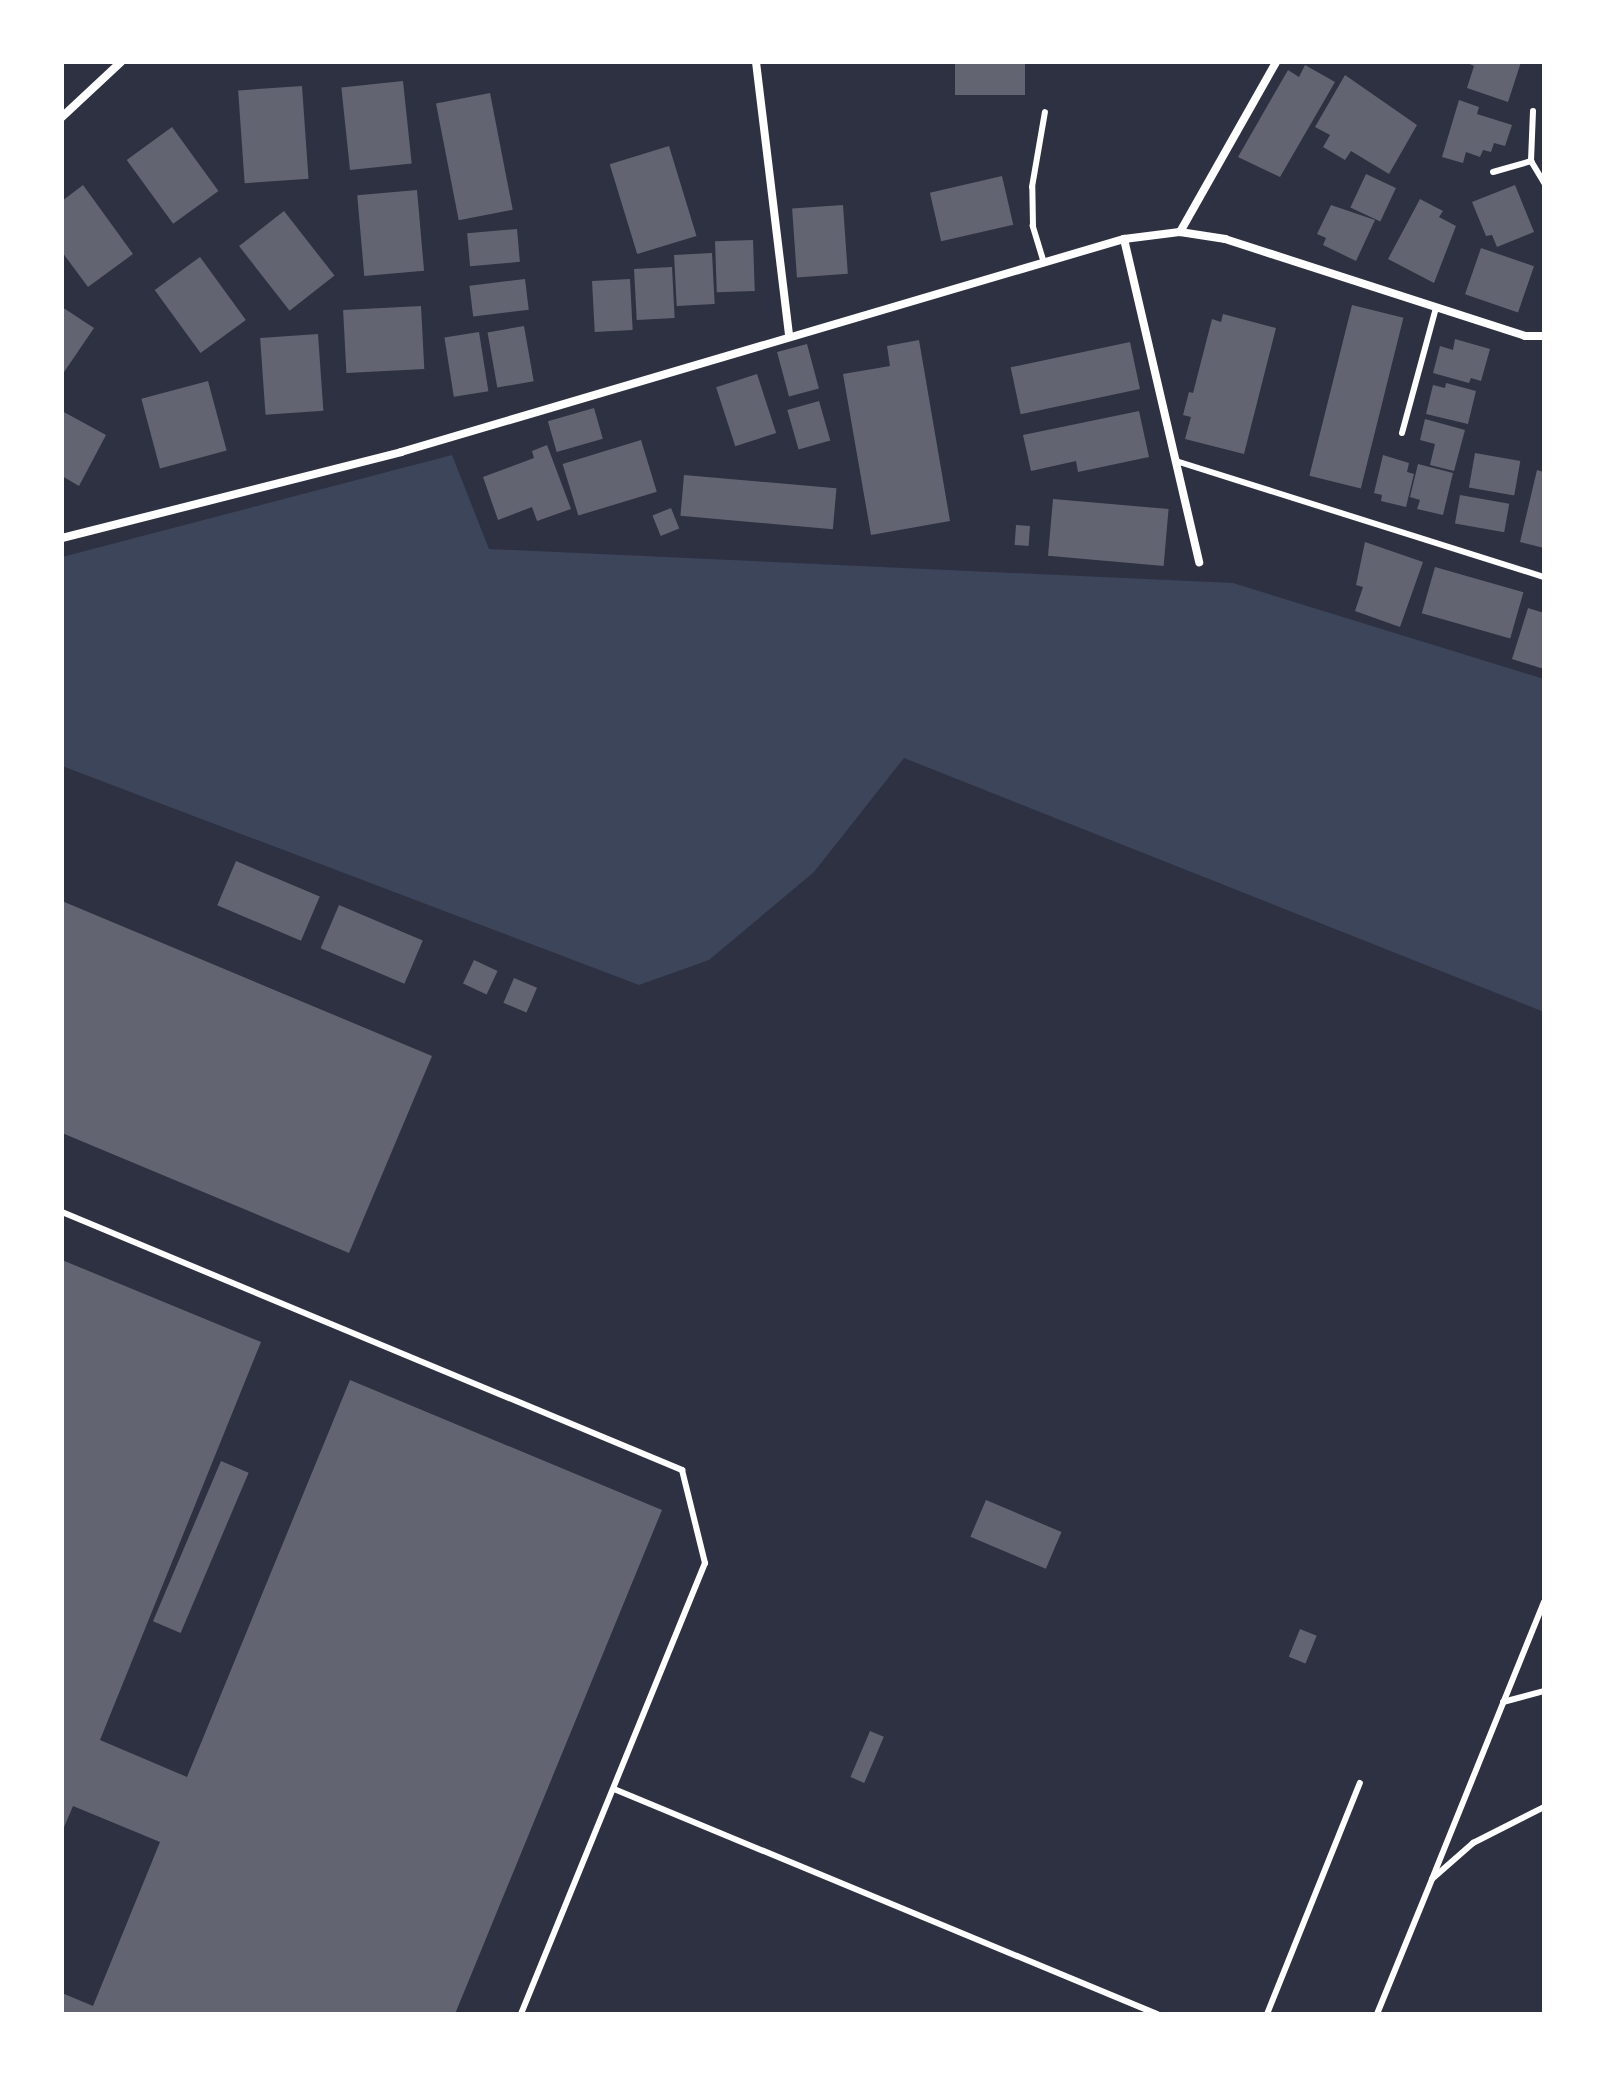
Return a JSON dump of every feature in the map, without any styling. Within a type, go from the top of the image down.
[{"type":"street","points":[[62,117],[121,62]]},
{"type":"street","points":[[756,62],[789,334]]},
{"type":"street","points":[[1180,232],[1276,62]]},
{"type":"street","points":[[62,538],[401,452],[789,334],[1124,239],[1180,232],[1314,265],[1525,336],[1544,336]]},
{"type":"street","points":[[1124,239],[1172,460],[1199,562]]},
{"type":"lane","points":[[1533,111],[1531,161],[1544,183]]},
{"type":"lane","points":[[1044,263],[1033,226],[1032,187],[1045,112]]},
{"type":"lane","points":[[1493,172],[1531,161]]},
{"type":"lane","points":[[1402,433],[1436,308]]},
{"type":"lane","points":[[1172,460],[1544,577]]},
{"type":"lane","points":[[62,1212],[682,1470],[705,1563],[521,2014]]},
{"type":"lane","points":[[1377,2014],[1544,1602]]},
{"type":"lane","points":[[1503,1702],[1544,1691]]},
{"type":"lane","points":[[1267,2014],[1360,1783]]},
{"type":"lane","points":[[614,1789],[1157,2014]]},
{"type":"lane","points":[[1432,1879],[1473,1843],[1544,1807]]},
{"type":"shaded area","points":[[452,455],[489,549],[1233,583],[1544,679],[1544,1012],[904,758],[814,872],[709,960],[639,985],[62,766],[62,557]]},
{"type":"building","points":[[955,62],[1025,62],[1025,95],[955,95]]},
{"type":"building","points":[[1465,62],[1521,62],[1508,102],[1467,88],[1474,66]]},
{"type":"building","points":[[1305,65],[1335,82],[1280,177],[1238,157],[1288,70],[1299,77]]},
{"type":"building","points":[[1345,75],[1417,125],[1389,174],[1351,151],[1345,160],[1323,147],[1330,135],[1315,127]]},
{"type":"building","points":[[403,81],[412,164],[350,170],[341,87]]},
{"type":"building","points":[[302,86],[308,179],[245,183],[238,90]]},
{"type":"building","points":[[490,93],[513,210],[459,220],[436,103]]},
{"type":"building","points":[[1459,100],[1479,107],[1477,114],[1512,125],[1505,146],[1494,143],[1491,152],[1483,150],[1480,157],[1466,152],[1463,163],[1442,157]]},
{"type":"building","points":[[172,127],[218,191],[173,224],[127,160]]},
{"type":"building","points":[[669,146],[696,236],[637,254],[610,164]]},
{"type":"building","points":[[1366,174],[1396,188],[1380,221],[1350,208]]},
{"type":"building","points":[[1002,176],[1013,225],[941,241],[930,193]]},
{"type":"building","points":[[83,185],[133,254],[88,287],[62,252],[62,201]]},
{"type":"building","points":[[1515,185],[1534,232],[1497,247],[1492,235],[1486,236],[1472,202]]},
{"type":"building","points":[[417,190],[424,271],[364,276],[357,195]]},
{"type":"building","points":[[1420,199],[1443,211],[1439,217],[1456,226],[1434,283],[1388,259]]},
{"type":"building","points":[[843,205],[848,274],[797,277],[792,209]]},
{"type":"building","points":[[1331,205],[1375,220],[1356,261],[1323,245],[1326,238],[1317,234]]},
{"type":"building","points":[[284,211],[334,276],[290,311],[239,246]]},
{"type":"building","points":[[517,229],[520,262],[470,266],[467,233]]},
{"type":"building","points":[[753,240],[755,291],[717,292],[715,241]]},
{"type":"building","points":[[1481,248],[1534,266],[1518,313],[1465,294]]},
{"type":"building","points":[[712,253],[715,304],[677,306],[674,255]]},
{"type":"building","points":[[200,257],[246,320],[201,353],[155,290]]},
{"type":"building","points":[[672,267],[675,318],[637,320],[634,269]]},
{"type":"building","points":[[525,279],[529,310],[473,317],[469,286]]},
{"type":"building","points":[[630,279],[633,330],[595,332],[592,281]]},
{"type":"building","points":[[1352,305],[1403,318],[1361,489],[1309,476]]},
{"type":"building","points":[[421,306],[424,369],[346,373],[343,310]]},
{"type":"building","points":[[62,307],[94,328],[62,375]]},
{"type":"building","points":[[1223,314],[1276,328],[1244,454],[1185,439],[1191,417],[1183,415],[1189,392],[1193,393],[1212,319],[1221,322]]},
{"type":"building","points":[[524,326],[534,381],[497,388],[488,332]]},
{"type":"building","points":[[479,332],[488,391],[454,397],[444,337]]},
{"type":"building","points":[[318,334],[323,411],[266,415],[260,338]]},
{"type":"building","points":[[1455,339],[1490,349],[1481,381],[1471,378],[1469,383],[1433,373],[1440,346],[1453,350]]},
{"type":"building","points":[[919,340],[950,521],[871,535],[843,374],[890,366],[887,346]]},
{"type":"building","points":[[1130,342],[1140,389],[1021,414],[1011,367]]},
{"type":"building","points":[[807,344],[819,388],[789,396],[777,352]]},
{"type":"building","points":[[757,374],[776,433],[735,446],[716,387]]},
{"type":"building","points":[[208,381],[227,451],[160,468],[141,399]]},
{"type":"building","points":[[1446,383],[1476,391],[1468,424],[1426,414],[1433,385],[1445,388]]},
{"type":"building","points":[[819,401],[830,440],[799,450],[787,410]]},
{"type":"building","points":[[594,408],[603,439],[557,452],[548,421]]},
{"type":"building","points":[[62,411],[106,435],[79,486],[62,476]]},
{"type":"building","points":[[1139,411],[1149,457],[1078,472],[1076,461],[1031,471],[1023,435]]},
{"type":"building","points":[[1425,419],[1465,430],[1454,471],[1430,465],[1435,444],[1420,440]]},
{"type":"building","points":[[641,440],[657,492],[578,516],[563,464]]},
{"type":"building","points":[[547,445],[571,509],[537,521],[532,507],[498,520],[483,477],[534,458],[532,451]]},
{"type":"building","points":[[1475,453],[1520,461],[1514,495],[1469,487]]},
{"type":"building","points":[[1383,455],[1409,463],[1407,472],[1414,474],[1406,507],[1381,501],[1382,495],[1374,493]]},
{"type":"building","points":[[1418,464],[1453,473],[1443,515],[1417,509],[1420,500],[1410,497]]},
{"type":"building","points":[[1537,470],[1544,472],[1544,548],[1520,542]]},
{"type":"building","points":[[684,475],[836,488],[833,529],[680,516]]},
{"type":"building","points":[[1460,495],[1509,504],[1504,532],[1455,524]]},
{"type":"building","points":[[1053,499],[1169,509],[1164,566],[1048,556]]},
{"type":"building","points":[[671,508],[679,528],[661,536],[652,515]]},
{"type":"building","points":[[1016,525],[1030,526],[1029,546],[1015,545]]},
{"type":"building","points":[[1365,542],[1423,562],[1400,627],[1355,611],[1363,587],[1356,585]]},
{"type":"building","points":[[1435,567],[1523,592],[1510,638],[1422,613]]},
{"type":"building","points":[[1528,608],[1544,613],[1544,669],[1512,659]]},
{"type":"building","points":[[236,861],[320,897],[301,941],[217,905]]},
{"type":"building","points":[[62,901],[432,1056],[349,1253],[62,1133]]},
{"type":"building","points":[[339,905],[423,941],[404,984],[321,948]]},
{"type":"building","points":[[474,960],[498,971],[487,995],[463,984]]},
{"type":"building","points":[[514,978],[537,988],[526,1013],[503,1003]]},
{"type":"building","points":[[62,1260],[261,1342],[100,1740],[187,1777],[350,1380],[662,1510],[455,2014],[62,2014],[62,1993],[93,2006],[160,1842],[73,1806],[62,1832]]},
{"type":"building","points":[[221,1461],[249,1473],[181,1633],[153,1621]]},
{"type":"building","points":[[986,1500],[1061,1532],[1046,1569],[970,1537]]},
{"type":"building","points":[[1300,1629],[1317,1636],[1305,1664],[1289,1657]]},
{"type":"building","points":[[870,1731],[884,1737],[864,1783],[850,1777]]}]
